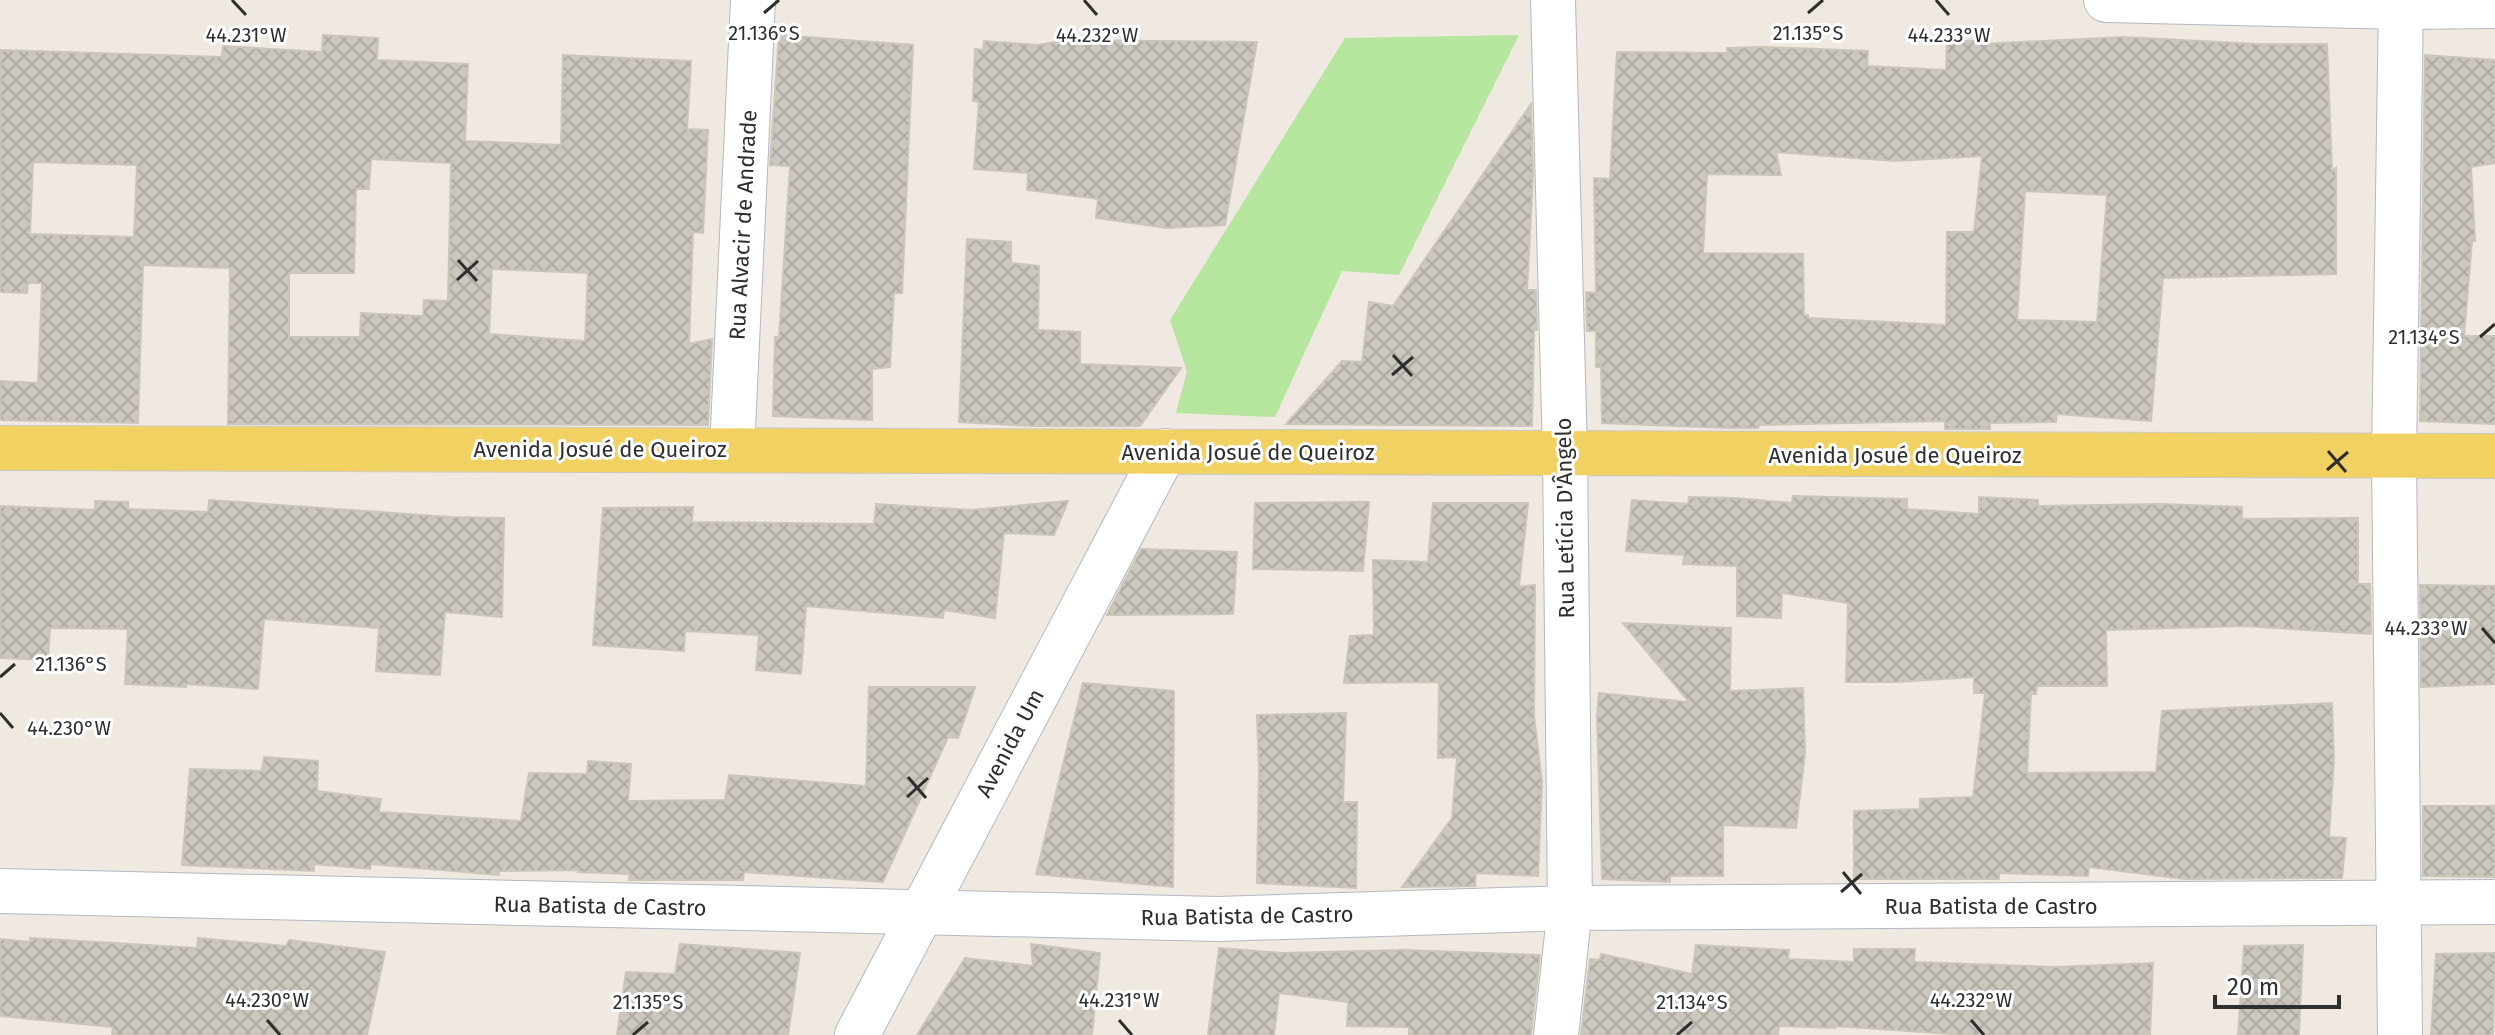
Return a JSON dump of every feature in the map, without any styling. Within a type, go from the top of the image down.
[{"type":"main road","name":"Avenida Josué de Queiroz","points":[[0,448],[2495,456]]},
{"type":"street","name":"Rua Alvacir de Andrade","points":[[732,450],[753,0]]},
{"type":"street","name":"Rua Letícia D'Ângelo","points":[[1553,0],[1565,454],[1570,908],[1556,1035]]},
{"type":"street","points":[[2106,0],[2495,6]]},
{"type":"street","points":[[2400,1035],[2394,456],[2401,4]]},
{"type":"street","name":"Avenida Um","points":[[857,1035],[1165,451]]},
{"type":"street","name":"Rua Batista de Castro","points":[[0,891],[1218,919],[1570,908],[2495,902]]},
{"type":"green space","points":[[1519,35],[1399,275],[1342,271],[1275,417],[1176,413],[1187,371],[1170,320],[1345,38]]},
{"type":"building","points":[[323,35],[378,38],[377,60],[468,64],[465,141],[561,145],[563,55],[691,61],[687,129],[708,130],[703,233],[693,232],[689,344],[712,339],[708,425],[228,424],[230,268],[143,265],[138,423],[0,420],[0,381],[38,383],[42,283],[28,283],[27,293],[0,292],[0,50],[222,57],[223,46],[322,52]],"holes":[[[371,159],[451,163],[448,301],[424,300],[423,316],[361,313],[360,337],[289,337],[289,273],[354,273],[356,189],[369,189]],[[33,162],[137,165],[134,237],[30,234]],[[492,269],[588,273],[585,341],[489,334]]]},
{"type":"building","points":[[779,35],[913,45],[902,293],[894,293],[890,367],[872,369],[872,420],[773,416],[775,337],[779,337],[790,166],[770,165]]},
{"type":"building","points":[[2123,37],[2327,44],[2332,171],[2336,168],[2336,274],[2163,278],[2151,421],[2056,414],[2056,422],[1990,423],[1990,429],[1945,429],[1945,421],[1759,425],[1758,428],[1602,423],[1601,367],[1596,367],[1596,331],[1587,331],[1586,292],[1596,293],[1594,178],[1610,179],[1617,52],[1727,53],[1727,48],[1763,47],[1868,51],[1867,66],[1946,70],[1947,42],[1981,40],[1980,44]],"holes":[[[1776,152],[1895,161],[1982,156],[1974,232],[1947,232],[1946,325],[1808,318],[1804,315],[1803,254],[1703,253],[1707,174],[1781,175]],[[2025,191],[2107,195],[2097,322],[2017,320]]]},
{"type":"building","points":[[1066,40],[1257,42],[1225,225],[1167,228],[1096,218],[1098,199],[1027,190],[1028,173],[974,169],[979,102],[973,101],[975,49],[983,50],[984,41],[1038,45]]},
{"type":"building","points":[[2425,55],[2495,60],[2495,163],[2471,167],[2475,241],[2472,241],[2464,336],[2495,336],[2495,424],[2420,421]]},
{"type":"building","points":[[1531,104],[1533,175],[1527,290],[1536,290],[1537,330],[1534,330],[1532,426],[1286,424],[1342,361],[1362,362],[1369,302],[1393,306]]},
{"type":"building","points":[[967,239],[1011,242],[1011,263],[1039,266],[1038,330],[1080,332],[1080,364],[1181,368],[1140,426],[959,422]]},
{"type":"building","points":[[1793,496],[1907,499],[1907,509],[1979,514],[1979,497],[2038,500],[2038,506],[2160,504],[2242,507],[2242,519],[2358,518],[2358,584],[2370,584],[2371,634],[2244,626],[2106,630],[2107,686],[2037,686],[2036,694],[2031,694],[2027,773],[2156,772],[2162,711],[2332,703],[2334,759],[2329,837],[2346,838],[2342,878],[2184,879],[2089,867],[2088,876],[1999,873],[1999,879],[1854,879],[1854,811],[1920,809],[1920,799],[1973,797],[1985,693],[1974,693],[1974,677],[1846,682],[1848,603],[1782,593],[1781,618],[1737,616],[1737,566],[1683,564],[1684,555],[1626,551],[1632,500],[1688,504],[1689,497],[1792,503]]},
{"type":"building","points":[[209,500],[504,518],[502,617],[445,612],[440,675],[376,671],[379,628],[264,619],[258,689],[125,684],[128,629],[50,628],[48,660],[0,658],[0,506],[95,510],[95,501],[128,502],[128,509],[208,512]]},
{"type":"building","points":[[1068,501],[1054,535],[1004,533],[995,618],[944,610],[943,618],[806,606],[801,674],[756,670],[759,635],[685,631],[684,651],[593,645],[603,508],[693,507],[692,522],[874,524],[876,504],[972,510]]},
{"type":"building","points":[[1369,502],[1363,571],[1253,569],[1255,503]]},
{"type":"building","points":[[1433,503],[1528,503],[1519,587],[1535,585],[1534,716],[1542,782],[1538,876],[1476,873],[1475,886],[1402,887],[1452,818],[1457,757],[1438,758],[1439,682],[1344,683],[1350,636],[1374,635],[1373,560],[1428,562]]},
{"type":"building","points":[[1141,549],[1237,552],[1233,614],[1107,615]]},
{"type":"building","points":[[2420,585],[2495,586],[2495,684],[2421,687]]},
{"type":"building","points":[[1623,623],[1731,628],[1730,691],[1803,688],[1805,753],[1796,828],[1723,825],[1723,876],[1670,876],[1670,882],[1602,879],[1599,693],[1689,702]]},
{"type":"building","points":[[1083,683],[1174,691],[1173,887],[1036,874]]},
{"type":"building","points":[[869,687],[975,687],[958,738],[948,737],[883,882],[744,872],[743,880],[629,880],[630,874],[579,870],[499,871],[499,875],[371,864],[370,869],[314,864],[314,871],[182,865],[190,769],[262,771],[264,757],[318,761],[317,791],[381,799],[379,812],[521,821],[529,773],[587,774],[588,761],[631,764],[628,801],[725,800],[729,775],[866,786]]},
{"type":"building","points":[[1346,713],[1343,802],[1357,802],[1356,888],[1257,883],[1257,715]]},
{"type":"building","points":[[2423,806],[2495,806],[2495,877],[2423,876]]},
{"type":"building","points":[[30,938],[197,948],[198,938],[286,946],[289,940],[385,952],[367,1035],[112,1035],[113,1027],[0,1016],[0,939],[30,942]]},
{"type":"building","points":[[680,944],[800,953],[788,1035],[617,1035],[626,972],[675,974]]},
{"type":"building","points":[[1031,944],[1100,953],[1092,1035],[917,1035],[965,958],[1033,966]]},
{"type":"building","points":[[1696,945],[1789,950],[1788,959],[1854,962],[1854,949],[1915,949],[1914,962],[2054,967],[2153,963],[2150,1035],[1965,1035],[1835,1026],[1779,1026],[1778,1035],[1581,1035],[1590,959],[1600,960],[1601,954],[1692,974]]},
{"type":"building","points":[[2303,945],[2299,1035],[2238,1035],[2244,946]]},
{"type":"building","points":[[1219,948],[1283,953],[1404,950],[1540,955],[1531,1035],[1409,1035],[1409,1027],[1347,1026],[1348,1002],[1279,993],[1274,1035],[1208,1035]]},
{"type":"building","points":[[2495,953],[2493,1035],[2431,1035],[2436,954]]}]
